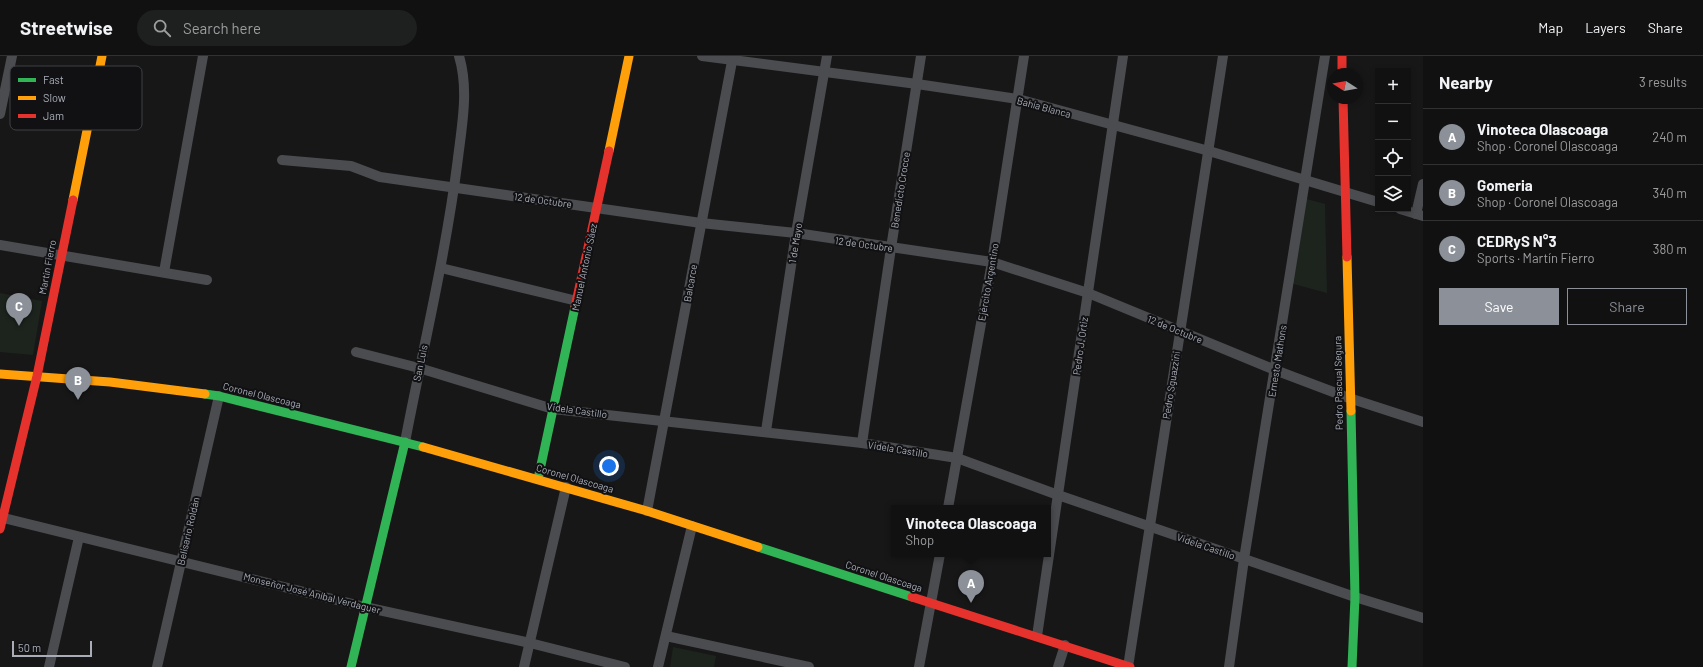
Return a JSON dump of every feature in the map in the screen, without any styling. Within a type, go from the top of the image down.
[{"type":"street","points":[[0,114],[12,56]]},
{"type":"street","name":"Martín Fierro","points":[[100,66],[102,56]]},
{"type":"street","points":[[164,272],[203,56]]},
{"type":"street","name":"San Luis","points":[[351,667],[405,442],[419,368],[441,268],[454,187],[462,123],[464,91],[459,56]]},
{"type":"street","name":"Manuel Antonio Sáez","points":[[538,479],[629,56]]},
{"type":"street","name":"Bahía Blanca","points":[[702,56],[733,58],[824,73],[917,84],[1018,99],[1208,151],[1375,201]]},
{"type":"street","name":"1 de Mayo","points":[[766,431],[796,234],[827,56]]},
{"type":"street","name":"Benedicto Crocce","points":[[862,443],[890,248],[921,56]]},
{"type":"street","name":"Ejército Argentino","points":[[949,505],[992,262],[1024,56]]},
{"type":"street","name":"Pedro J. Ortiz","points":[[1051,543],[1123,56]]},
{"type":"street","name":"Pedro Sguazzini","points":[[1129,667],[1223,56]]},
{"type":"street","name":"Ernesto Mathons","points":[[1229,667],[1244,559],[1276,370],[1304,180],[1325,56]]},
{"type":"street","points":[[1342,56],[1342,68]]},
{"type":"street","name":"Balcarce","points":[[647,511],[733,58]]},
{"type":"street","name":"Pedro Pascual Segura","points":[[1343,104],[1355,597],[1352,667]]},
{"type":"street","name":"Martín Fierro","points":[[0,529],[1,518],[38,376],[87,130]]},
{"type":"street","name":"12 de Octubre","points":[[282,160],[351,166],[380,177],[701,223],[796,234],[992,262],[1088,293],[1276,370],[1349,398],[1423,422]]},
{"type":"street","points":[[1419,215],[1423,184]]},
{"type":"street","points":[[0,245],[207,280]]},
{"type":"street","points":[[441,268],[577,301]]},
{"type":"street","name":"Videla Castillo","points":[[356,352],[419,368],[553,409],[766,431],[862,443],[957,458],[1058,496],[1150,526],[1355,597],[1423,618]]},
{"type":"street","name":"Coronel Olascoaga","points":[[0,374],[38,376],[219,396],[405,442],[647,511],[1065,645],[1129,667]]},
{"type":"street","name":"Belisario Roldán","points":[[157,667],[219,396]]},
{"type":"street","points":[[524,667],[566,487]]},
{"type":"street","name":"Monseñor José Aníbal Verdaguer","points":[[1,518],[365,606],[530,643],[625,667]]},
{"type":"street","points":[[658,667],[692,526]]},
{"type":"street","points":[[49,667],[79,537]]},
{"type":"street","points":[[919,667],[940,557]]},
{"type":"street","name":"Pedro J. Ortiz","points":[[1037,636],[1049,557]]},
{"type":"street","points":[[666,636],[809,667]]},
{"type":"street","points":[[1058,667],[1065,645]]},
{"type":"shaded area","points":[[1303,198],[1325,204],[1327,293],[1290,283]]},
{"type":"shaded area","points":[[0,293],[42,301],[33,355],[0,352]]},
{"type":"shaded area","points":[[673,647],[716,656],[714,667],[670,667]]},
{"type":"traffic: fast","points":[[538,479],[575,307]]},
{"type":"traffic: fast","points":[[205,394],[219,396],[423,447]]},
{"type":"traffic: fast","points":[[1351,411],[1355,597],[1352,667]]},
{"type":"traffic: fast","points":[[351,667],[405,442]]},
{"type":"traffic: fast","points":[[758,547],[912,597]]},
{"type":"traffic: slow","points":[[100,66],[102,56]]},
{"type":"traffic: slow","points":[[609,151],[629,56]]},
{"type":"traffic: slow","points":[[73,200],[87,130]]},
{"type":"traffic: slow","points":[[1347,257],[1351,411]]},
{"type":"traffic: slow","points":[[0,374],[110,382],[205,394]]},
{"type":"traffic: slow","points":[[423,447],[647,511],[758,547]]},
{"type":"traffic: jam","points":[[1342,56],[1342,68]]},
{"type":"traffic: jam","points":[[1343,104],[1347,257]]},
{"type":"traffic: jam","points":[[575,307],[609,151]]},
{"type":"traffic: jam","points":[[0,529],[37,376],[73,200]]},
{"type":"traffic: jam","points":[[912,597],[1130,667]]},
{"type":"place","name":"CEDRyS N°3","points":[[19,326]]},
{"type":"place","name":"Gomeria","points":[[78,400]]},
{"type":"place","name":"Vinoteca Olascoaga","points":[[971,603]]}]
